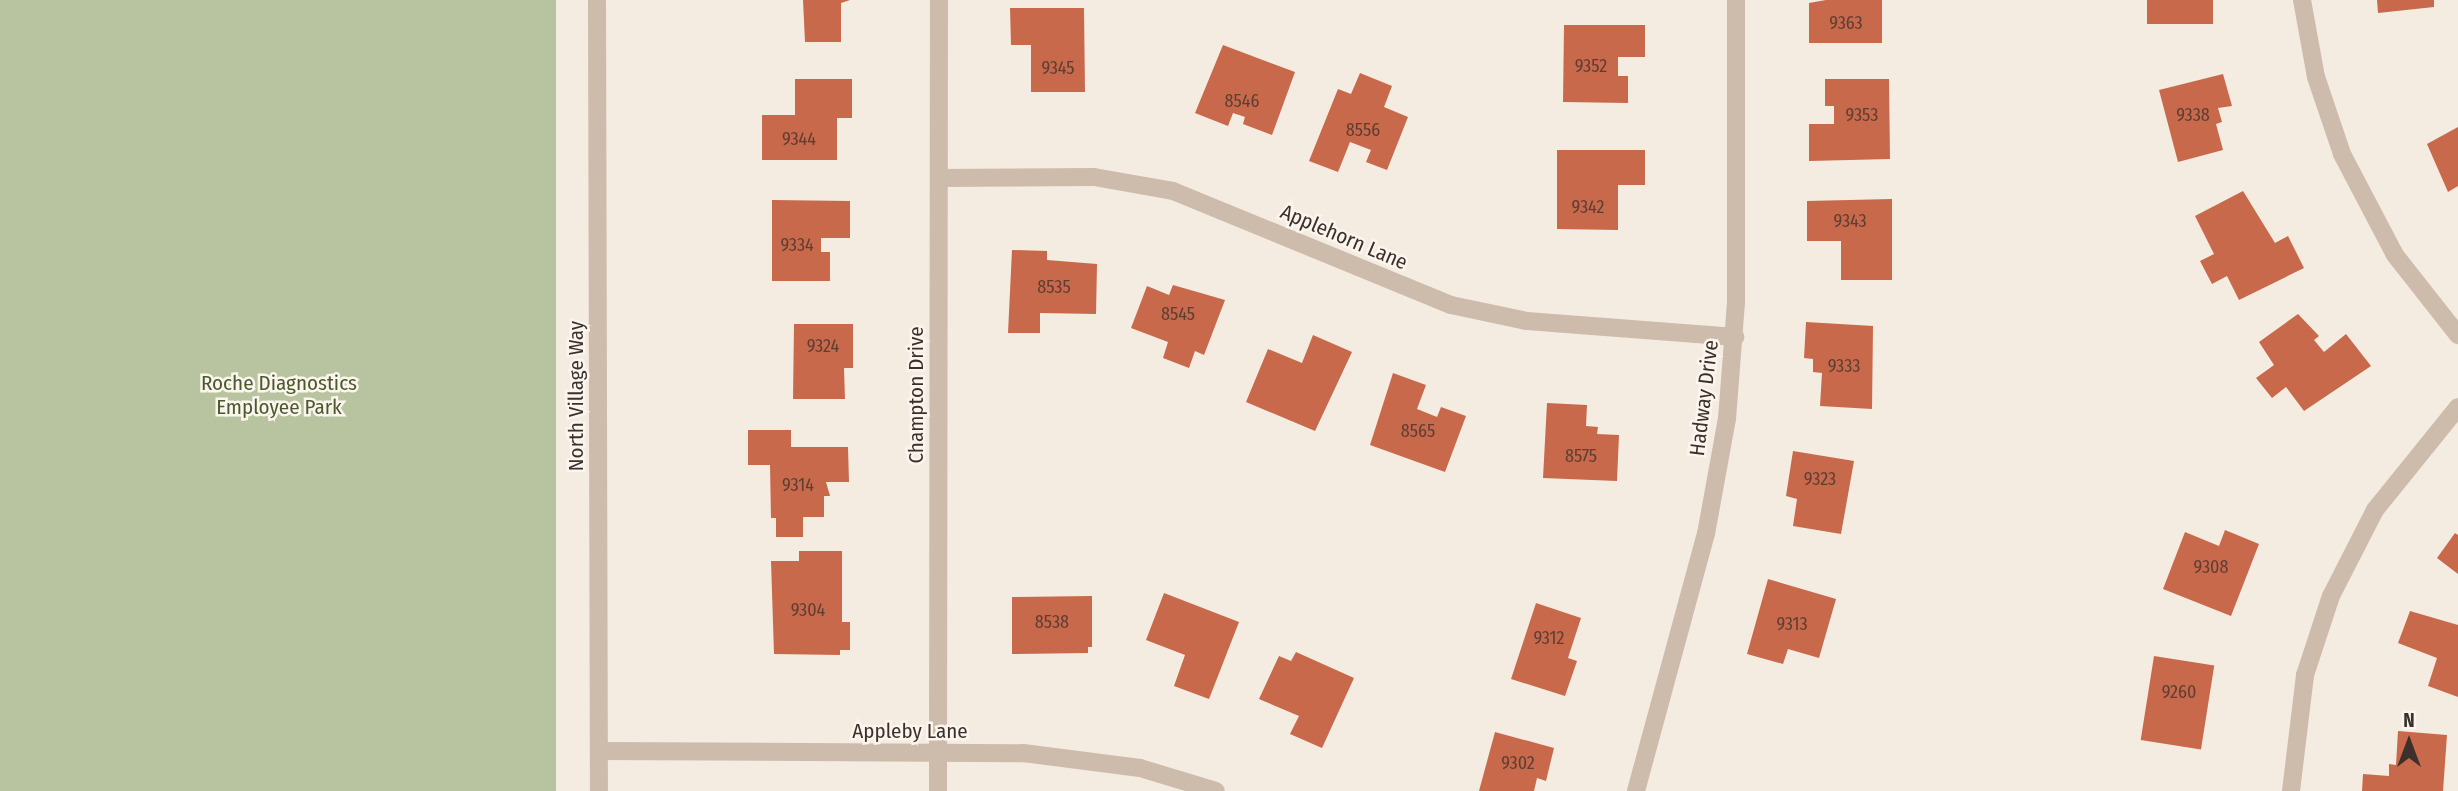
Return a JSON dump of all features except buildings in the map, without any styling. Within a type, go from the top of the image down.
[{"type":"street","name":"North Village Way","points":[[597,0],[599,791]]},
{"type":"street","name":"Champton Drive","points":[[938,791],[939,0]]},
{"type":"street","name":"Hadway Drive","points":[[1636,791],[1710,519],[1723,453],[1735,337],[1736,0]]},
{"type":"street","points":[[2302,0],[2314,69],[2342,154],[2395,255],[2458,335]]},
{"type":"street","name":"Applehorn Lane","points":[[939,178],[1094,177],[1173,191],[1451,305],[1527,321],[1735,337]]},
{"type":"street","points":[[2291,791],[2305,676],[2331,596],[2375,510],[2458,407]]},
{"type":"street","name":"Appleby Lane","points":[[599,751],[1073,757],[1140,768],[1216,791]]},
{"type":"green space","name":"Roche Diagnostics Employee Park","points":[[0,0],[556,0],[556,791],[0,791]]}]
